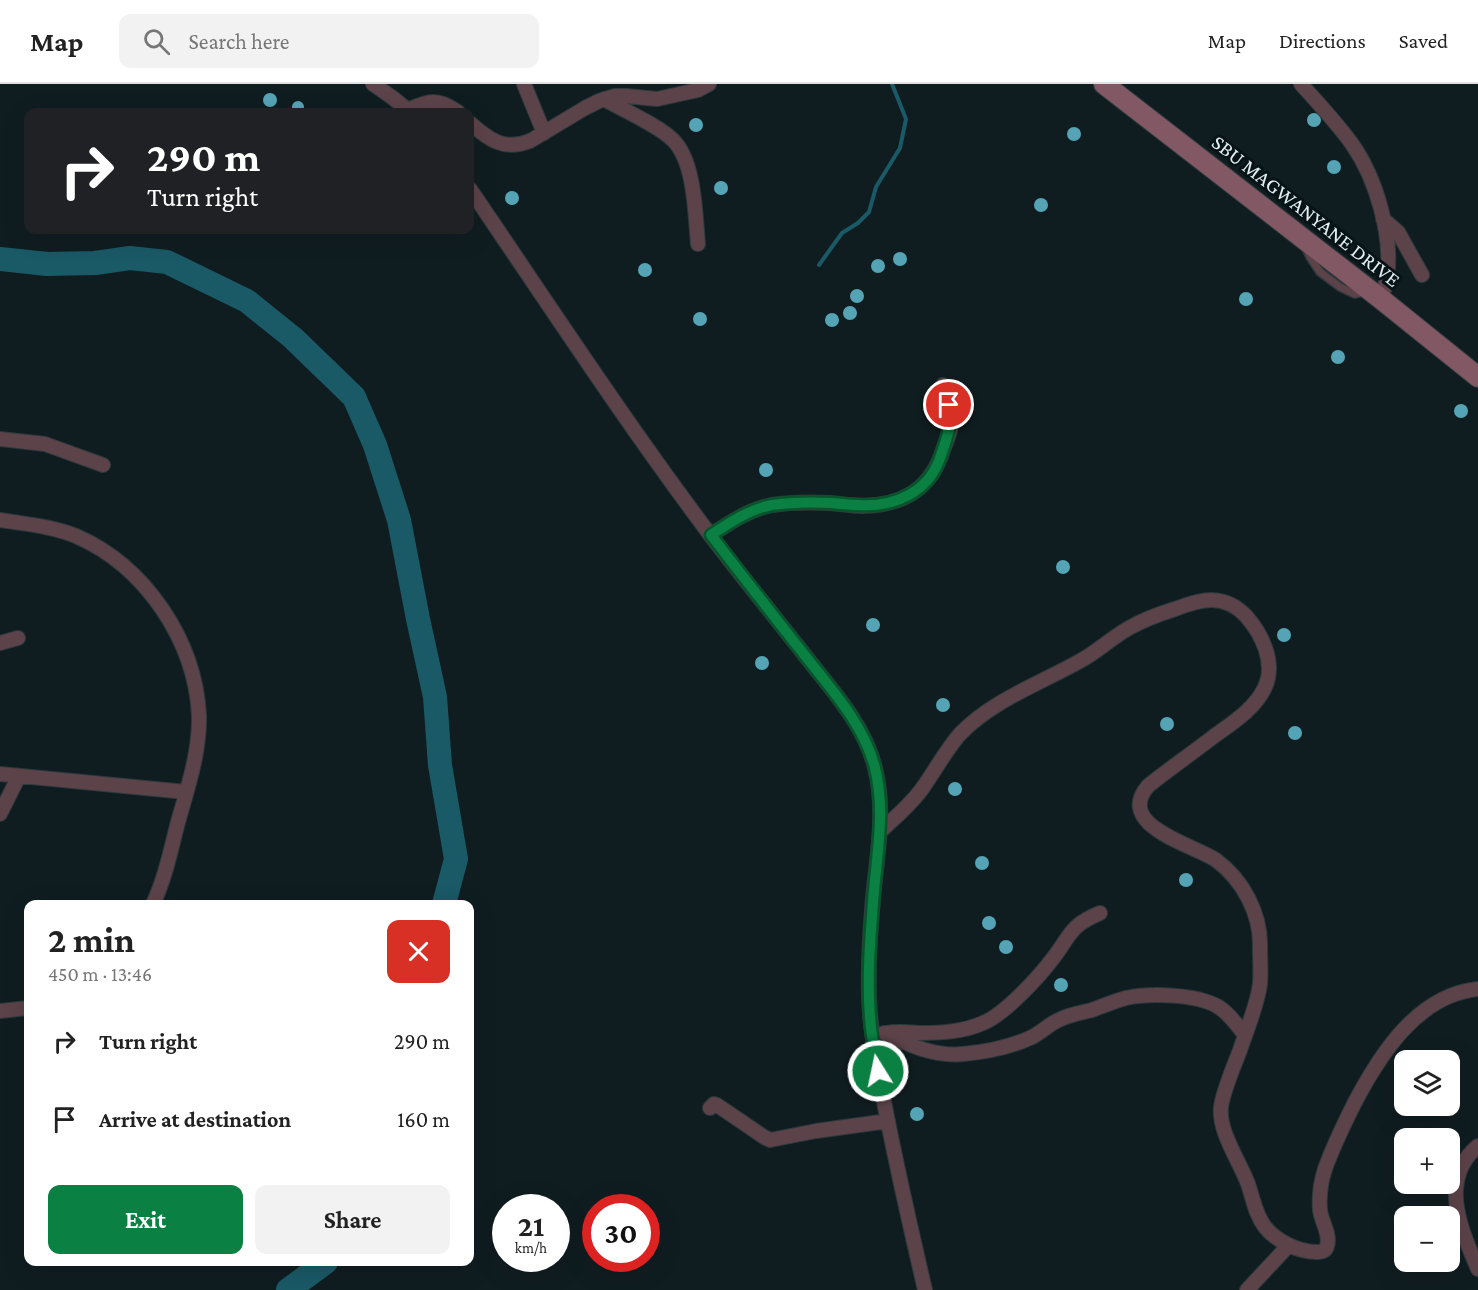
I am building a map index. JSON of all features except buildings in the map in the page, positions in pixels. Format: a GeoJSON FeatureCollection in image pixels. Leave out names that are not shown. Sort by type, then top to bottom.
{"type":"FeatureCollection","features":[{"type":"Feature","properties":{"kind":"main road","name":"SBU MAGWANYANE DRIVE"},"geometry":{"type":"LineString","coordinates":[[1104,84],[1478,377]]}},
{"type":"Feature","properties":{"kind":"street"},"geometry":{"type":"LineString","coordinates":[[373,84],[405,108]]}},
{"type":"Feature","properties":{"kind":"street"},"geometry":{"type":"LineString","coordinates":[[524,84],[544,133]]}},
{"type":"Feature","properties":{"kind":"street"},"geometry":{"type":"LineString","coordinates":[[474,126],[489,139],[500,144],[521,145],[604,99],[615,96],[657,99],[698,90],[709,84]]}},
{"type":"Feature","properties":{"kind":"street"},"geometry":{"type":"LineString","coordinates":[[1301,84],[1353,145],[1368,170],[1378,197],[1389,257],[1387,279],[1375,295]]}},
{"type":"Feature","properties":{"kind":"street"},"geometry":{"type":"LineString","coordinates":[[604,99],[660,130],[672,138],[679,147],[691,182],[698,244]]}},
{"type":"Feature","properties":{"kind":"street"},"geometry":{"type":"LineString","coordinates":[[415,108],[438,101],[452,108]]}},
{"type":"Feature","properties":{"kind":"street"},"geometry":{"type":"LineString","coordinates":[[474,195],[642,440],[711,535],[839,699],[869,750],[879,788],[880,808],[869,1000],[878,1034],[888,1122],[925,1290]]}},
{"type":"Feature","properties":{"kind":"street"},"geometry":{"type":"LineString","coordinates":[[1383,219],[1398,232],[1422,275]]}},
{"type":"Feature","properties":{"kind":"street"},"geometry":{"type":"LineString","coordinates":[[711,535],[759,508],[797,503],[861,506],[889,503],[914,492],[924,484],[937,467],[951,426],[943,385]]}},
{"type":"Feature","properties":{"kind":"street"},"geometry":{"type":"LineString","coordinates":[[0,439],[45,444],[103,465]]}},
{"type":"Feature","properties":{"kind":"street"},"geometry":{"type":"LineString","coordinates":[[0,520],[39,525],[75,536],[95,546],[118,562],[152,595],[182,645],[195,682],[199,715],[198,736],[195,759],[154,900]]}},
{"type":"Feature","properties":{"kind":"street"},"geometry":{"type":"LineString","coordinates":[[880,832],[914,800],[960,735],[975,720],[996,705],[1095,653],[1127,629],[1143,621],[1177,608],[1215,599],[1228,603],[1240,611],[1250,621],[1263,642],[1268,657],[1266,684],[1253,704],[1238,719],[1148,786],[1141,794],[1141,813],[1152,827],[1216,860],[1241,884],[1258,924],[1261,941],[1260,984],[1221,1109],[1231,1147],[1245,1176],[1258,1215],[1264,1226],[1281,1242],[1306,1251],[1317,1252],[1327,1248],[1326,1231],[1320,1211],[1325,1170],[1344,1123],[1364,1084],[1400,1033],[1419,1015],[1453,994],[1478,989]]}},
{"type":"Feature","properties":{"kind":"street"},"geometry":{"type":"LineString","coordinates":[[0,643],[18,638]]}},
{"type":"Feature","properties":{"kind":"street"},"geometry":{"type":"LineString","coordinates":[[0,774],[186,792]]}},
{"type":"Feature","properties":{"kind":"street"},"geometry":{"type":"LineString","coordinates":[[0,814],[19,776]]}},
{"type":"Feature","properties":{"kind":"street"},"geometry":{"type":"LineString","coordinates":[[878,1034],[936,1033],[969,1028],[983,1023],[1005,1009],[1053,958],[1077,925],[1100,913]]}},
{"type":"Feature","properties":{"kind":"street"},"geometry":{"type":"LineString","coordinates":[[878,1034],[925,1050],[962,1055],[1023,1041],[1059,1020],[1128,998],[1178,996],[1197,998],[1214,1004],[1222,1009],[1245,1035]]}},
{"type":"Feature","properties":{"kind":"street"},"geometry":{"type":"LineString","coordinates":[[0,1011],[24,1008]]}},
{"type":"Feature","properties":{"kind":"street"},"geometry":{"type":"LineString","coordinates":[[710,1108],[714,1104],[770,1140],[816,1131],[888,1122]]}},
{"type":"Feature","properties":{"kind":"street"},"geometry":{"type":"LineString","coordinates":[[1478,1146],[1464,1161],[1455,1187],[1460,1221],[1478,1269]]}},
{"type":"Feature","properties":{"kind":"street"},"geometry":{"type":"LineString","coordinates":[[1247,1290],[1288,1245]]}},
{"type":"Feature","properties":{"kind":"waterway"},"geometry":{"type":"LineString","coordinates":[[819,265],[842,233],[858,223],[869,212],[876,187],[900,148],[906,119],[892,84]]}},
{"type":"Feature","properties":{"kind":"waterway"},"geometry":{"type":"LineString","coordinates":[[0,259],[47,264],[95,263],[130,258],[167,262],[247,301],[293,338],[354,397],[375,445],[399,520],[435,697],[440,765],[456,859],[445,900]]}},
{"type":"Feature","properties":{"kind":"waterway"},"geometry":{"type":"LineString","coordinates":[[288,1290],[321,1266]]}},
{"type":"Feature","properties":{"kind":"route"},"geometry":{"type":"LineString","coordinates":[[878,1071],[869,1000],[872,916],[880,832],[879,788],[875,767],[859,730],[839,699],[711,535],[759,508],[774,505],[831,503],[861,506],[889,503],[904,498],[924,484],[937,467],[951,426],[949,405]]}}]}
